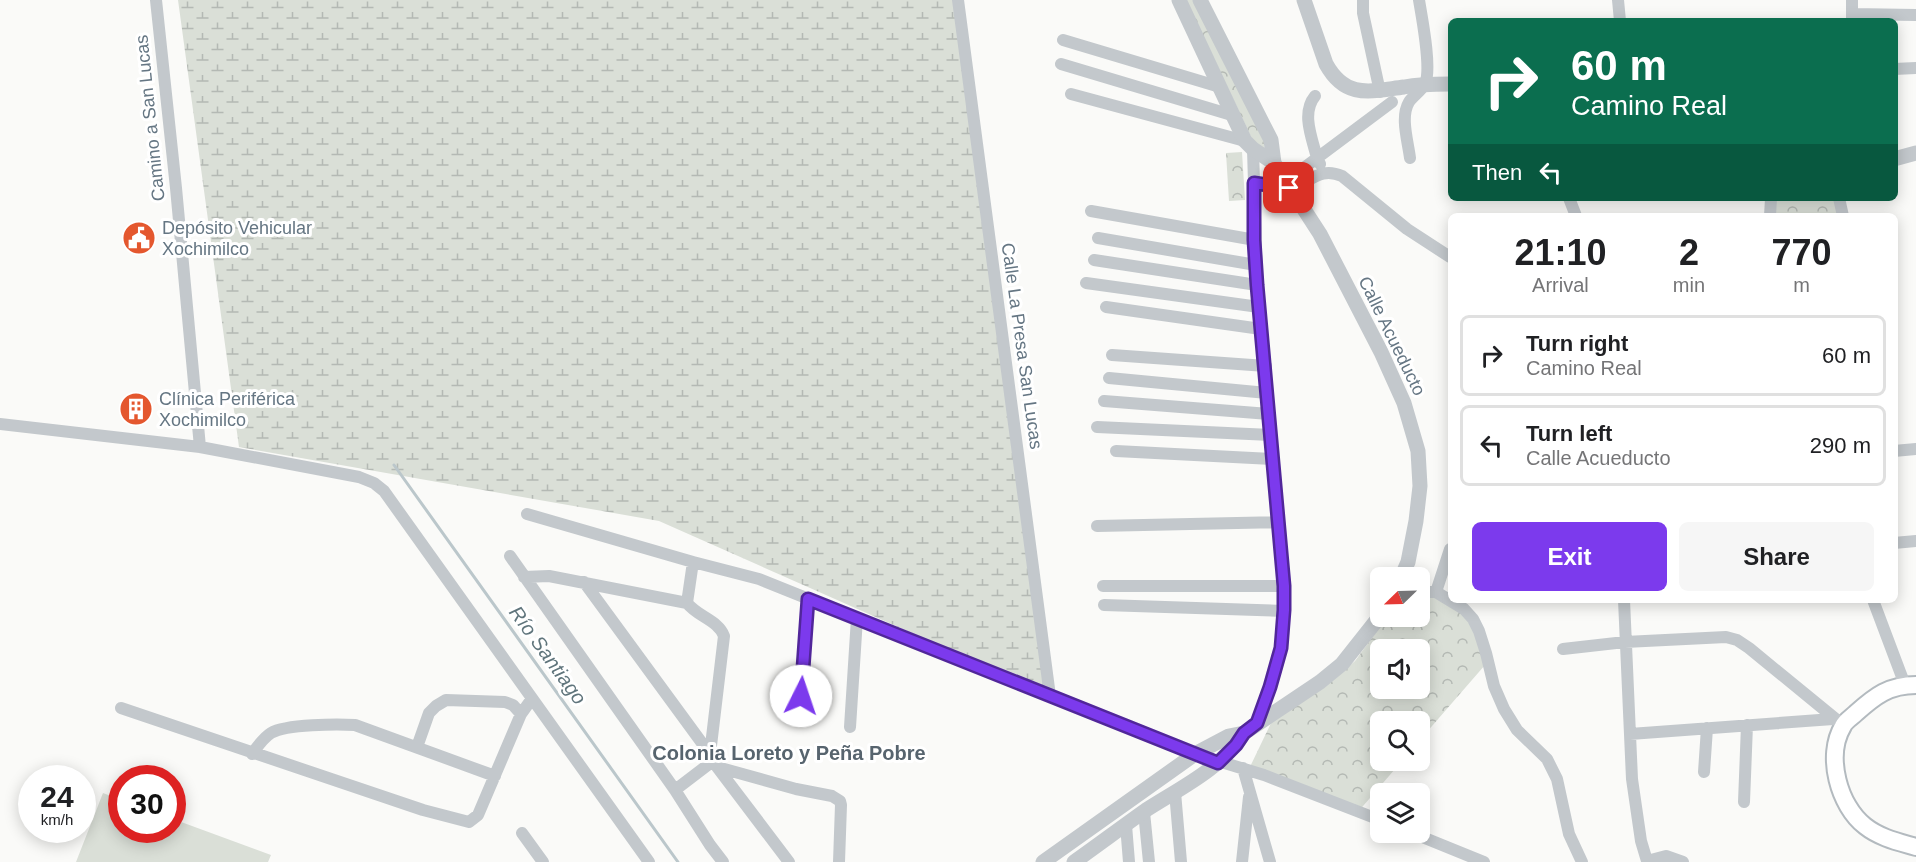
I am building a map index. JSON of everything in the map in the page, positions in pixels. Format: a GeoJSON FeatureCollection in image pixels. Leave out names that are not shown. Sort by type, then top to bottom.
{"type":"FeatureCollection","features":[{"type":"Feature","properties":{"kind":"main road"},"geometry":{"type":"LineString","coordinates":[[1911,685],[1884,691],[1838,722],[1834,765],[1840,791],[1864,825],[1879,835],[1916,848]]}},
{"type":"Feature","properties":{"kind":"street","name":"Camino a San Lucas"},"geometry":{"type":"LineString","coordinates":[[156,0],[200,447]]}},
{"type":"Feature","properties":{"kind":"street","name":"Calle La Presa San Lucas"},"geometry":{"type":"LineString","coordinates":[[958,0],[1050,696]]}},
{"type":"Feature","properties":{"kind":"street"},"geometry":{"type":"LineString","coordinates":[[1179,0],[1249,145],[1254,183],[1257,285],[1284,586],[1281,648],[1257,723]]}},
{"type":"Feature","properties":{"kind":"street","name":"Calle Acueducto"},"geometry":{"type":"LineString","coordinates":[[1200,0],[1271,140],[1274,163],[1320,234],[1381,352],[1404,403],[1418,451],[1420,486],[1416,521],[1406,567]]}},
{"type":"Feature","properties":{"kind":"street"},"geometry":{"type":"LineString","coordinates":[[1304,0],[1326,64],[1338,80],[1357,90],[1380,92],[1425,84],[1448,84]]}},
{"type":"Feature","properties":{"kind":"street"},"geometry":{"type":"LineString","coordinates":[[1363,0],[1363,13],[1380,92]]}},
{"type":"Feature","properties":{"kind":"street"},"geometry":{"type":"LineString","coordinates":[[1410,158],[1406,108],[1425,84],[1428,57],[1419,0]]}},
{"type":"Feature","properties":{"kind":"street"},"geometry":{"type":"LineString","coordinates":[[1618,0],[1620,18]]}},
{"type":"Feature","properties":{"kind":"street"},"geometry":{"type":"LineString","coordinates":[[1852,0],[1852,18],[1916,15]]}},
{"type":"Feature","properties":{"kind":"street"},"geometry":{"type":"LineString","coordinates":[[1063,40],[1221,87]]}},
{"type":"Feature","properties":{"kind":"street"},"geometry":{"type":"LineString","coordinates":[[1060,64],[1235,116]]}},
{"type":"Feature","properties":{"kind":"street"},"geometry":{"type":"LineString","coordinates":[[1898,69],[1916,68]]}},
{"type":"Feature","properties":{"kind":"street"},"geometry":{"type":"LineString","coordinates":[[1071,94],[1249,145]]}},
{"type":"Feature","properties":{"kind":"street"},"geometry":{"type":"LineString","coordinates":[[1315,96],[1309,103],[1308,114],[1317,158],[1324,173]]}},
{"type":"Feature","properties":{"kind":"street"},"geometry":{"type":"LineString","coordinates":[[1287,185],[1317,158],[1392,102]]}},
{"type":"Feature","properties":{"kind":"street","name":"Calle Acueducto"},"geometry":{"type":"LineString","coordinates":[[1249,145],[1274,163]]}},
{"type":"Feature","properties":{"kind":"street"},"geometry":{"type":"LineString","coordinates":[[1898,158],[1916,153]]}},
{"type":"Feature","properties":{"kind":"street"},"geometry":{"type":"LineString","coordinates":[[1254,183],[1287,185],[1324,173],[1335,173],[1342,176],[1407,230],[1448,256]]}},
{"type":"Feature","properties":{"kind":"street"},"geometry":{"type":"LineString","coordinates":[[1091,211],[1254,240]]}},
{"type":"Feature","properties":{"kind":"street"},"geometry":{"type":"LineString","coordinates":[[1098,238],[1256,265]]}},
{"type":"Feature","properties":{"kind":"street"},"geometry":{"type":"LineString","coordinates":[[1094,260],[1257,285]]}},
{"type":"Feature","properties":{"kind":"street"},"geometry":{"type":"LineString","coordinates":[[1086,283],[1259,307]]}},
{"type":"Feature","properties":{"kind":"street"},"geometry":{"type":"LineString","coordinates":[[1106,308],[1261,329]]}},
{"type":"Feature","properties":{"kind":"street"},"geometry":{"type":"LineString","coordinates":[[1112,355],[1266,366]]}},
{"type":"Feature","properties":{"kind":"street"},"geometry":{"type":"LineString","coordinates":[[1109,378],[1267,393]]}},
{"type":"Feature","properties":{"kind":"street"},"geometry":{"type":"LineString","coordinates":[[1104,400],[1269,414]]}},
{"type":"Feature","properties":{"kind":"street"},"geometry":{"type":"LineString","coordinates":[[0,424],[200,447],[359,477],[374,483],[384,491],[531,700],[649,862]]}},
{"type":"Feature","properties":{"kind":"street"},"geometry":{"type":"LineString","coordinates":[[1097,427],[1271,435]]}},
{"type":"Feature","properties":{"kind":"street"},"geometry":{"type":"LineString","coordinates":[[1898,451],[1916,449]]}},
{"type":"Feature","properties":{"kind":"street"},"geometry":{"type":"LineString","coordinates":[[1116,451],[1273,459]]}},
{"type":"Feature","properties":{"kind":"street"},"geometry":{"type":"LineString","coordinates":[[527,514],[759,579],[1194,754],[1218,763],[1243,768],[1370,816]]}},
{"type":"Feature","properties":{"kind":"street"},"geometry":{"type":"LineString","coordinates":[[1097,526],[1279,522]]}},
{"type":"Feature","properties":{"kind":"street"},"geometry":{"type":"LineString","coordinates":[[1898,543],[1916,541]]}},
{"type":"Feature","properties":{"kind":"street"},"geometry":{"type":"LineString","coordinates":[[1436,592],[1448,555]]}},
{"type":"Feature","properties":{"kind":"street"},"geometry":{"type":"LineString","coordinates":[[510,556],[723,862]]}},
{"type":"Feature","properties":{"kind":"street"},"geometry":{"type":"LineString","coordinates":[[687,603],[693,562]]}},
{"type":"Feature","properties":{"kind":"street"},"geometry":{"type":"LineString","coordinates":[[524,577],[549,576],[687,603],[700,616],[718,626],[723,636],[713,760],[675,790]]}},
{"type":"Feature","properties":{"kind":"street"},"geometry":{"type":"LineString","coordinates":[[584,582],[789,862]]}},
{"type":"Feature","properties":{"kind":"street"},"geometry":{"type":"LineString","coordinates":[[1103,586],[1284,586]]}},
{"type":"Feature","properties":{"kind":"street"},"geometry":{"type":"LineString","coordinates":[[1430,592],[1436,592],[1448,599]]}},
{"type":"Feature","properties":{"kind":"street"},"geometry":{"type":"LineString","coordinates":[[801,696],[808,599]]}},
{"type":"Feature","properties":{"kind":"street"},"geometry":{"type":"LineString","coordinates":[[1454,603],[1464,609],[1473,619],[1479,631],[1494,686],[1504,709],[1517,730],[1547,759],[1557,779],[1569,834],[1582,862]]}},
{"type":"Feature","properties":{"kind":"street"},"geometry":{"type":"LineString","coordinates":[[1624,603],[1633,790],[1641,841],[1647,861],[1666,856],[1683,862]]}},
{"type":"Feature","properties":{"kind":"street"},"geometry":{"type":"LineString","coordinates":[[1874,603],[1911,685]]}},
{"type":"Feature","properties":{"kind":"street"},"geometry":{"type":"LineString","coordinates":[[1104,605],[1284,610]]}},
{"type":"Feature","properties":{"kind":"street"},"geometry":{"type":"LineString","coordinates":[[850,727],[856,618]]}},
{"type":"Feature","properties":{"kind":"street"},"geometry":{"type":"LineString","coordinates":[[1074,862],[1218,763],[1236,745],[1244,733],[1320,682],[1342,664],[1371,627]]}},
{"type":"Feature","properties":{"kind":"street"},"geometry":{"type":"LineString","coordinates":[[1563,649],[1625,642],[1726,637],[1737,640],[1798,687],[1838,722]]}},
{"type":"Feature","properties":{"kind":"street"},"geometry":{"type":"LineString","coordinates":[[417,747],[429,713],[446,700],[505,702],[513,705],[521,714]]}},
{"type":"Feature","properties":{"kind":"street"},"geometry":{"type":"LineString","coordinates":[[121,708],[423,810],[469,822],[478,815],[521,714],[531,700]]}},
{"type":"Feature","properties":{"kind":"street"},"geometry":{"type":"LineString","coordinates":[[1630,734],[1747,725],[1838,722]]}},
{"type":"Feature","properties":{"kind":"street"},"geometry":{"type":"LineString","coordinates":[[252,753],[273,731],[298,727],[355,725],[495,776]]}},
{"type":"Feature","properties":{"kind":"street"},"geometry":{"type":"LineString","coordinates":[[1744,802],[1747,725]]}},
{"type":"Feature","properties":{"kind":"street"},"geometry":{"type":"LineString","coordinates":[[1704,772],[1707,728]]}},
{"type":"Feature","properties":{"kind":"street"},"geometry":{"type":"LineString","coordinates":[[1044,862],[1194,754],[1229,736],[1244,733]]}},
{"type":"Feature","properties":{"kind":"street"},"geometry":{"type":"LineString","coordinates":[[713,760],[796,789],[832,796],[840,801],[839,862]]}},
{"type":"Feature","properties":{"kind":"street"},"geometry":{"type":"LineString","coordinates":[[1243,768],[1270,862]]}},
{"type":"Feature","properties":{"kind":"street"},"geometry":{"type":"LineString","coordinates":[[1242,862],[1250,790]]}},
{"type":"Feature","properties":{"kind":"street"},"geometry":{"type":"LineString","coordinates":[[1175,792],[1180,862]]}},
{"type":"Feature","properties":{"kind":"street"},"geometry":{"type":"LineString","coordinates":[[1144,812],[1149,862]]}},
{"type":"Feature","properties":{"kind":"street"},"geometry":{"type":"LineString","coordinates":[[1126,825],[1129,862]]}},
{"type":"Feature","properties":{"kind":"street"},"geometry":{"type":"LineString","coordinates":[[522,833],[543,862]]}},
{"type":"Feature","properties":{"kind":"street"},"geometry":{"type":"LineString","coordinates":[[1430,840],[1484,862]]}},
{"type":"Feature","properties":{"kind":"green space"},"geometry":{"type":"Polygon","coordinates":[[[178,0],[954,0],[1045,692],[659,521],[239,447],[178,0]]]}},
{"type":"Feature","properties":{"kind":"green space"},"geometry":{"type":"Polygon","coordinates":[[[1186,0],[1197,0],[1262,129],[1265,151],[1254,143],[1186,0]]]}},
{"type":"Feature","properties":{"kind":"green space"},"geometry":{"type":"Polygon","coordinates":[[[1242,152],[1245,200],[1229,201],[1226,153],[1242,152]]]}},
{"type":"Feature","properties":{"kind":"green space"},"geometry":{"type":"Polygon","coordinates":[[[1772,201],[1840,201],[1842,213],[1770,213],[1772,201]]]}},
{"type":"Feature","properties":{"kind":"green space"},"geometry":{"type":"Polygon","coordinates":[[[1430,597],[1434,597],[1465,613],[1477,634],[1485,665],[1430,728],[1430,711],[1370,711],[1370,771],[1393,771],[1383,783],[1370,783],[1370,798],[1357,813],[1248,771],[1272,721],[1323,688],[1355,661],[1370,640],[1370,699],[1430,699],[1430,639],[1371,639],[1380,627],[1430,627],[1430,597]]]}},
{"type":"Feature","properties":{"kind":"green space"},"geometry":{"type":"Polygon","coordinates":[[[103,793],[108,795],[108,843],[186,843],[186,824],[271,855],[268,862],[76,862],[83,843],[96,843],[96,811],[103,793]]]}},
{"type":"Feature","properties":{"kind":"waterway","name":"Río Santiago"},"geometry":{"type":"LineString","coordinates":[[394,465],[678,862]]}},
{"type":"Feature","properties":{"kind":"place","name":"Depósito Vehicular Xochimilco"},"geometry":{"type":"Point","coordinates":[139,238]}},
{"type":"Feature","properties":{"kind":"place","name":"Clínica Periférica Xochimilco"},"geometry":{"type":"Point","coordinates":[136,409]}},
{"type":"Feature","properties":{"kind":"district","name":"Colonia Loreto y Peña Pobre"},"geometry":{"type":"Point","coordinates":[789,753]}},
{"type":"Feature","properties":{"kind":"route"},"geometry":{"type":"LineString","coordinates":[[801,696],[808,599],[1218,763],[1236,745],[1244,733],[1257,723],[1281,648],[1283,629],[1284,586],[1257,285],[1254,183],[1289,188]]}}]}
